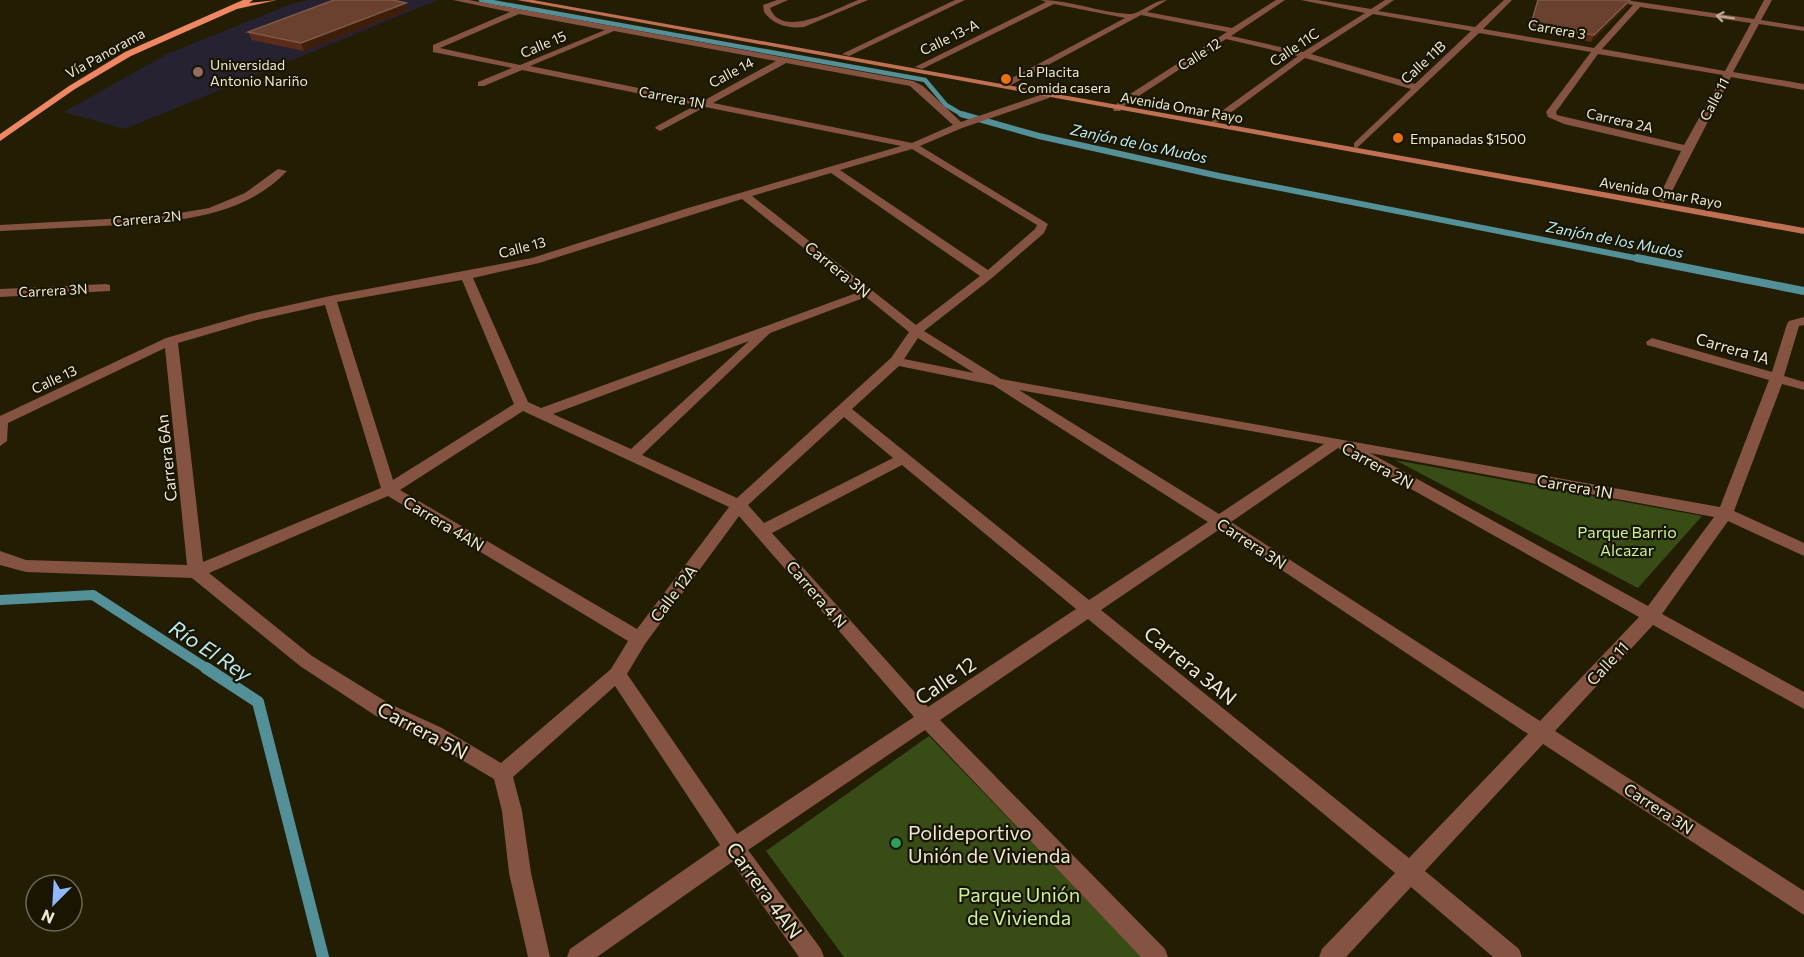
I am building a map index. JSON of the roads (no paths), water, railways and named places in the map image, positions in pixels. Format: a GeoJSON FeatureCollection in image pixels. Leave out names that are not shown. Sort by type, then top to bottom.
{"type":"FeatureCollection","features":[{"type":"Feature","properties":{"kind":"main road","name":"Vía Panorama"},"geometry":{"type":"LineString","coordinates":[[0,138],[63,92],[115,62],[146,45],[233,9],[249,0]]}},
{"type":"Feature","properties":{"kind":"main road","name":"Vía Panorama"},"geometry":{"type":"LineString","coordinates":[[233,9],[273,0]]}},
{"type":"Feature","properties":{"kind":"street"},"geometry":{"type":"LineString","coordinates":[[457,0],[913,84],[959,126]]}},
{"type":"Feature","properties":{"kind":"street","name":"Avenida Omar Rayo"},"geometry":{"type":"LineString","coordinates":[[521,0],[1048,93],[1804,231]]}},
{"type":"Feature","properties":{"kind":"street","name":"Avenida Omar Rayo"},"geometry":{"type":"LineString","coordinates":[[546,0],[1009,83],[1048,93]]}},
{"type":"Feature","properties":{"kind":"street"},"geometry":{"type":"LineString","coordinates":[[784,0],[766,7],[766,11],[768,15],[791,26],[801,25],[864,0]]}},
{"type":"Feature","properties":{"kind":"street"},"geometry":{"type":"LineString","coordinates":[[846,54],[961,0]]}},
{"type":"Feature","properties":{"kind":"street"},"geometry":{"type":"LineString","coordinates":[[1051,0],[1236,31]]}},
{"type":"Feature","properties":{"kind":"street","name":"Calle 13-A"},"geometry":{"type":"LineString","coordinates":[[919,67],[1051,0]]}},
{"type":"Feature","properties":{"kind":"street"},"geometry":{"type":"LineString","coordinates":[[1009,83],[1163,0]]}},
{"type":"Feature","properties":{"kind":"street","name":"Calle 12"},"geometry":{"type":"LineString","coordinates":[[1120,106],[1281,0]]}},
{"type":"Feature","properties":{"kind":"street","name":"Carrera 3"},"geometry":{"type":"LineString","coordinates":[[1305,0],[1804,87]]}},
{"type":"Feature","properties":{"kind":"street","name":"Calle 11C"},"geometry":{"type":"LineString","coordinates":[[1215,120],[1304,55],[1390,0]]}},
{"type":"Feature","properties":{"kind":"street","name":"Calle 11B"},"geometry":{"type":"LineString","coordinates":[[1357,145],[1508,0]]}},
{"type":"Feature","properties":{"kind":"street"},"geometry":{"type":"LineString","coordinates":[[1611,0],[1804,29]]}},
{"type":"Feature","properties":{"kind":"street","name":"Calle 11"},"geometry":{"type":"LineString","coordinates":[[1664,199],[1687,149],[1768,0]]}},
{"type":"Feature","properties":{"kind":"street"},"geometry":{"type":"LineString","coordinates":[[1597,50],[1638,4]]}},
{"type":"Feature","properties":{"kind":"street","name":"Carrera 1N"},"geometry":{"type":"LineString","coordinates":[[516,12],[438,45],[436,50],[913,146],[1043,224],[1040,231],[988,276]]}},
{"type":"Feature","properties":{"kind":"street","name":"Calle 15"},"geometry":{"type":"LineString","coordinates":[[481,84],[615,28]]}},
{"type":"Feature","properties":{"kind":"street"},"geometry":{"type":"LineString","coordinates":[[1227,36],[1304,55],[1415,87]]}},
{"type":"Feature","properties":{"kind":"street","name":"Carrera 2A"},"geometry":{"type":"LineString","coordinates":[[1597,50],[1551,112],[1553,117],[1687,149]]}},
{"type":"Feature","properties":{"kind":"street","name":"Calle 14"},"geometry":{"type":"LineString","coordinates":[[660,128],[702,103],[785,60]]}},
{"type":"Feature","properties":{"kind":"street","name":"Calle 13"},"geometry":{"type":"LineString","coordinates":[[1,421],[171,341],[254,317],[330,300],[466,276],[535,261],[744,195],[913,146],[959,126],[991,117],[1048,93]]}},
{"type":"Feature","properties":{"kind":"street","name":"Avenida Omar Rayo"},"geometry":{"type":"LineString","coordinates":[[1120,106],[1215,120],[1804,224]]}},
{"type":"Feature","properties":{"kind":"street"},"geometry":{"type":"LineString","coordinates":[[832,170],[988,276],[916,331],[896,361]]}},
{"type":"Feature","properties":{"kind":"street","name":"Carrera 2N"},"geometry":{"type":"LineString","coordinates":[[0,228],[162,219],[212,211],[249,195],[282,171]]}},
{"type":"Feature","properties":{"kind":"street","name":"Carrera 3N"},"geometry":{"type":"LineString","coordinates":[[744,195],[916,331]]}},
{"type":"Feature","properties":{"kind":"street"},"geometry":{"type":"LineString","coordinates":[[0,556],[4,560],[27,566],[196,572],[389,490],[522,405],[466,276]]}},
{"type":"Feature","properties":{"kind":"street","name":"Carrera 3N"},"geometry":{"type":"LineString","coordinates":[[0,293],[106,288]]}},
{"type":"Feature","properties":{"kind":"street"},"geometry":{"type":"LineString","coordinates":[[542,413],[867,293]]}},
{"type":"Feature","properties":{"kind":"street","name":"Carrera 4AN"},"geometry":{"type":"LineString","coordinates":[[330,300],[389,490],[639,639]]}},
{"type":"Feature","properties":{"kind":"street","name":"Calle 11"},"geometry":{"type":"LineString","coordinates":[[1330,957],[1651,616],[1725,513],[1777,378],[1793,324],[1804,321]]}},
{"type":"Feature","properties":{"kind":"street"},"geometry":{"type":"LineString","coordinates":[[632,456],[770,329]]}},
{"type":"Feature","properties":{"kind":"street","name":"Carrera 2N"},"geometry":{"type":"LineString","coordinates":[[916,331],[997,382],[1338,442],[1804,701]]}},
{"type":"Feature","properties":{"kind":"street","name":"Carrera 6An"},"geometry":{"type":"LineString","coordinates":[[171,341],[196,572]]}},
{"type":"Feature","properties":{"kind":"street","name":"Carrera 1A"},"geometry":{"type":"LineString","coordinates":[[1652,342],[1804,386]]}},
{"type":"Feature","properties":{"kind":"street","name":"Carrera 3N"},"geometry":{"type":"LineString","coordinates":[[896,361],[997,382],[1220,522],[1804,904]]}},
{"type":"Feature","properties":{"kind":"street","name":"Calle 12A"},"geometry":{"type":"LineString","coordinates":[[502,774],[617,674],[639,639],[739,505],[896,361]]}},
{"type":"Feature","properties":{"kind":"street","name":"Carrera 4 N"},"geometry":{"type":"LineString","coordinates":[[522,405],[739,505],[927,718],[1157,957]]}},
{"type":"Feature","properties":{"kind":"street","name":"Carrera 3AN"},"geometry":{"type":"LineString","coordinates":[[843,409],[1511,957]]}},
{"type":"Feature","properties":{"kind":"street"},"geometry":{"type":"LineString","coordinates":[[0,441],[1,421]]}},
{"type":"Feature","properties":{"kind":"street","name":"Carrera 1N"},"geometry":{"type":"LineString","coordinates":[[1338,442],[1725,513],[1804,550]]}},
{"type":"Feature","properties":{"kind":"street","name":"Calle 12"},"geometry":{"type":"LineString","coordinates":[[578,957],[735,848],[1338,442]]}},
{"type":"Feature","properties":{"kind":"street"},"geometry":{"type":"LineString","coordinates":[[762,531],[903,459]]}},
{"type":"Feature","properties":{"kind":"street","name":"Carrera 5N"},"geometry":{"type":"LineString","coordinates":[[196,572],[306,661],[383,710],[435,734],[502,774]]}},
{"type":"Feature","properties":{"kind":"street","name":"Carrera 4AN"},"geometry":{"type":"LineString","coordinates":[[617,674],[735,848],[813,957]]}},
{"type":"Feature","properties":{"kind":"street"},"geometry":{"type":"LineString","coordinates":[[502,774],[512,811],[520,873],[539,957]]}},
{"type":"Feature","properties":{"kind":"waterway","name":"Zanjón de los Mudos"},"geometry":{"type":"LineString","coordinates":[[481,0],[925,80],[946,105],[962,114]]}},
{"type":"Feature","properties":{"kind":"waterway","name":"Zanjón de los Mudos"},"geometry":{"type":"LineString","coordinates":[[962,114],[1039,136],[1219,176],[1645,260]]}},
{"type":"Feature","properties":{"kind":"waterway","name":"Zanjón de los Mudos"},"geometry":{"type":"LineString","coordinates":[[1637,258],[1804,291]]}},
{"type":"Feature","properties":{"kind":"waterway","name":"Río El Rey"},"geometry":{"type":"LineString","coordinates":[[0,600],[93,595],[209,670]]}},
{"type":"Feature","properties":{"kind":"waterway","name":"Río El Rey"},"geometry":{"type":"LineString","coordinates":[[206,668],[258,702],[323,957]]}},
{"type":"Feature","properties":{"kind":"place","name":"Universidad Antonio Nariño"},"geometry":{"type":"Point","coordinates":[198,72]}},
{"type":"Feature","properties":{"kind":"place","name":"La Placita Comida casera"},"geometry":{"type":"Point","coordinates":[1006,79]}},
{"type":"Feature","properties":{"kind":"place","name":"Empanadas $1500"},"geometry":{"type":"Point","coordinates":[1398,138]}},
{"type":"Feature","properties":{"kind":"place","name":"Polideportivo Unión de Vivienda"},"geometry":{"type":"Point","coordinates":[896,843]}},
{"type":"Feature","properties":{"kind":"park label","name":"Parque Barrio Alcazar"},"geometry":{"type":"Point","coordinates":[1627,540]}},
{"type":"Feature","properties":{"kind":"park label","name":"Parque Unión de Vivienda"},"geometry":{"type":"Point","coordinates":[1019,906]}}]}
